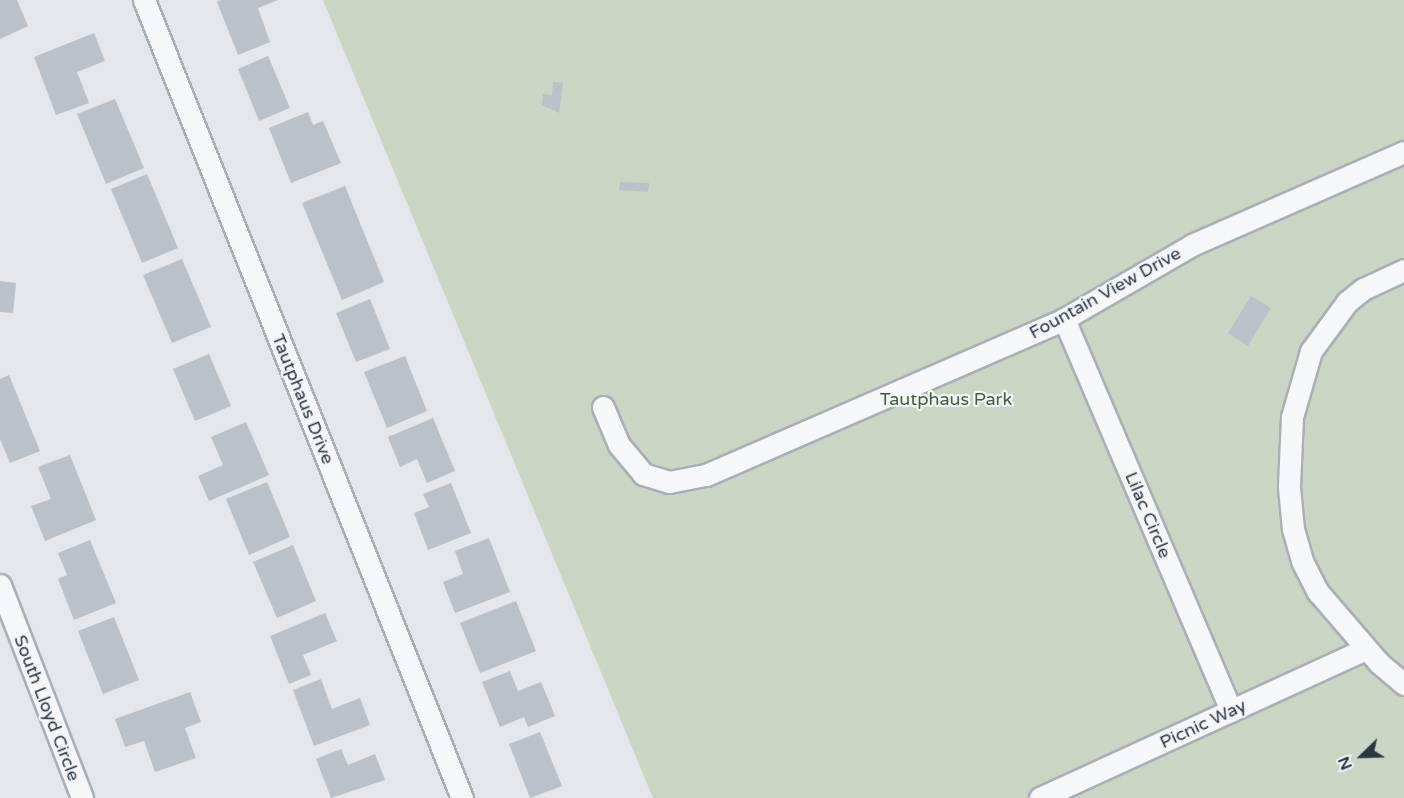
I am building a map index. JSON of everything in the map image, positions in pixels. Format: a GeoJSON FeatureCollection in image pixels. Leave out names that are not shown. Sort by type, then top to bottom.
{"type":"FeatureCollection","features":[{"type":"Feature","properties":{"kind":"street","name":"Tautphaus Drive"},"geometry":{"type":"LineString","coordinates":[[144,0],[462,798]]}},
{"type":"Feature","properties":{"kind":"street","name":"Fountain View Drive"},"geometry":{"type":"LineString","coordinates":[[603,407],[619,444],[643,474],[669,482],[706,475],[1065,319],[1192,245],[1404,152]]}},
{"type":"Feature","properties":{"kind":"street"},"geometry":{"type":"LineString","coordinates":[[1404,270],[1364,289],[1333,319],[1311,351],[1292,417],[1288,487],[1293,529],[1302,561],[1318,592],[1366,649],[1404,684]]}},
{"type":"Feature","properties":{"kind":"street","name":"Lilac Circle"},"geometry":{"type":"LineString","coordinates":[[1065,319],[1231,711]]}},
{"type":"Feature","properties":{"kind":"street","name":"South Lloyd Circle"},"geometry":{"type":"LineString","coordinates":[[0,585],[82,798]]}},
{"type":"Feature","properties":{"kind":"street","name":"Picnic Way"},"geometry":{"type":"LineString","coordinates":[[1040,798],[1366,649]]}},
{"type":"Feature","properties":{"kind":"green space","name":"Tautphaus Park"},"geometry":{"type":"Polygon","coordinates":[[[323,0],[1404,0],[1404,798],[653,798],[323,0]]]}},
{"type":"Feature","properties":{"kind":"building"},"geometry":{"type":"Polygon","coordinates":[[[0,0],[17,0],[28,26],[0,39],[0,0]]]}},
{"type":"Feature","properties":{"kind":"building"},"geometry":{"type":"Polygon","coordinates":[[[221,0],[278,0],[258,8],[270,42],[238,55],[217,2],[221,0]]]}},
{"type":"Feature","properties":{"kind":"building"},"geometry":{"type":"Polygon","coordinates":[[[94,33],[105,61],[77,72],[89,103],[56,115],[34,57],[94,33]]]}},
{"type":"Feature","properties":{"kind":"building"},"geometry":{"type":"Polygon","coordinates":[[[268,56],[290,108],[259,121],[238,69],[268,56]]]}},
{"type":"Feature","properties":{"kind":"building"},"geometry":{"type":"Polygon","coordinates":[[[553,82],[563,83],[559,113],[542,105],[543,94],[552,95],[553,82]]]}},
{"type":"Feature","properties":{"kind":"building"},"geometry":{"type":"Polygon","coordinates":[[[115,99],[144,168],[106,184],[77,114],[115,99]]]}},
{"type":"Feature","properties":{"kind":"building"},"geometry":{"type":"Polygon","coordinates":[[[308,112],[313,125],[323,121],[341,163],[291,183],[269,128],[308,112]]]}},
{"type":"Feature","properties":{"kind":"building"},"geometry":{"type":"Polygon","coordinates":[[[147,174],[178,248],[142,263],[111,189],[147,174]]]}},
{"type":"Feature","properties":{"kind":"building"},"geometry":{"type":"Polygon","coordinates":[[[620,182],[649,183],[648,192],[619,190],[620,182]]]}},
{"type":"Feature","properties":{"kind":"building"},"geometry":{"type":"Polygon","coordinates":[[[345,186],[384,282],[342,300],[302,203],[345,186]]]}},
{"type":"Feature","properties":{"kind":"building"},"geometry":{"type":"Polygon","coordinates":[[[182,259],[211,327],[172,343],[143,275],[182,259]]]}},
{"type":"Feature","properties":{"kind":"building"},"geometry":{"type":"Polygon","coordinates":[[[0,281],[16,283],[13,313],[0,312],[0,281]]]}},
{"type":"Feature","properties":{"kind":"building"},"geometry":{"type":"Polygon","coordinates":[[[1251,296],[1271,308],[1248,346],[1228,333],[1251,296]]]}},
{"type":"Feature","properties":{"kind":"building"},"geometry":{"type":"Polygon","coordinates":[[[370,299],[390,349],[356,362],[336,313],[370,299]]]}},
{"type":"Feature","properties":{"kind":"building"},"geometry":{"type":"Polygon","coordinates":[[[209,354],[231,406],[195,421],[173,369],[209,354]]]}},
{"type":"Feature","properties":{"kind":"building"},"geometry":{"type":"Polygon","coordinates":[[[405,356],[427,411],[387,428],[364,372],[405,356]]]}},
{"type":"Feature","properties":{"kind":"building"},"geometry":{"type":"Polygon","coordinates":[[[9,375],[40,451],[10,463],[0,439],[0,379],[9,375]]]}},
{"type":"Feature","properties":{"kind":"building"},"geometry":{"type":"Polygon","coordinates":[[[433,418],[455,471],[427,483],[417,459],[400,467],[388,437],[433,418]]]}},
{"type":"Feature","properties":{"kind":"building"},"geometry":{"type":"Polygon","coordinates":[[[246,422],[269,475],[209,501],[198,476],[223,465],[211,437],[246,422]]]}},
{"type":"Feature","properties":{"kind":"building"},"geometry":{"type":"Polygon","coordinates":[[[70,455],[96,520],[45,541],[31,506],[51,499],[38,467],[70,455]]]}},
{"type":"Feature","properties":{"kind":"building"},"geometry":{"type":"Polygon","coordinates":[[[267,482],[290,537],[249,555],[226,499],[267,482]]]}},
{"type":"Feature","properties":{"kind":"building"},"geometry":{"type":"Polygon","coordinates":[[[451,483],[471,533],[428,550],[414,513],[429,507],[423,494],[451,483]]]}},
{"type":"Feature","properties":{"kind":"building"},"geometry":{"type":"Polygon","coordinates":[[[489,538],[510,592],[455,613],[443,582],[463,574],[455,551],[489,538]]]}},
{"type":"Feature","properties":{"kind":"building"},"geometry":{"type":"Polygon","coordinates":[[[90,540],[116,603],[74,620],[58,579],[67,575],[58,553],[90,540]]]}},
{"type":"Feature","properties":{"kind":"building"},"geometry":{"type":"Polygon","coordinates":[[[293,545],[316,601],[277,618],[253,562],[293,545]]]}},
{"type":"Feature","properties":{"kind":"building"},"geometry":{"type":"Polygon","coordinates":[[[516,601],[536,651],[480,673],[460,623],[516,601]]]}},
{"type":"Feature","properties":{"kind":"building"},"geometry":{"type":"Polygon","coordinates":[[[325,613],[337,641],[303,655],[311,675],[289,684],[270,636],[325,613]]]}},
{"type":"Feature","properties":{"kind":"building"},"geometry":{"type":"Polygon","coordinates":[[[114,617],[139,680],[103,694],[78,631],[114,617]]]}},
{"type":"Feature","properties":{"kind":"building"},"geometry":{"type":"Polygon","coordinates":[[[510,671],[518,691],[541,682],[555,716],[528,727],[524,717],[500,727],[482,682],[510,671]]]}},
{"type":"Feature","properties":{"kind":"building"},"geometry":{"type":"Polygon","coordinates":[[[321,679],[332,709],[360,698],[370,725],[314,746],[293,690],[321,679]]]}},
{"type":"Feature","properties":{"kind":"building"},"geometry":{"type":"Polygon","coordinates":[[[190,692],[201,722],[185,728],[196,758],[155,772],[144,741],[125,747],[115,719],[190,692]]]}},
{"type":"Feature","properties":{"kind":"building"},"geometry":{"type":"Polygon","coordinates":[[[540,732],[562,786],[530,798],[509,744],[540,732]]]}},
{"type":"Feature","properties":{"kind":"building"},"geometry":{"type":"Polygon","coordinates":[[[341,749],[348,765],[375,754],[385,780],[331,798],[316,759],[341,749]]]}}]}
